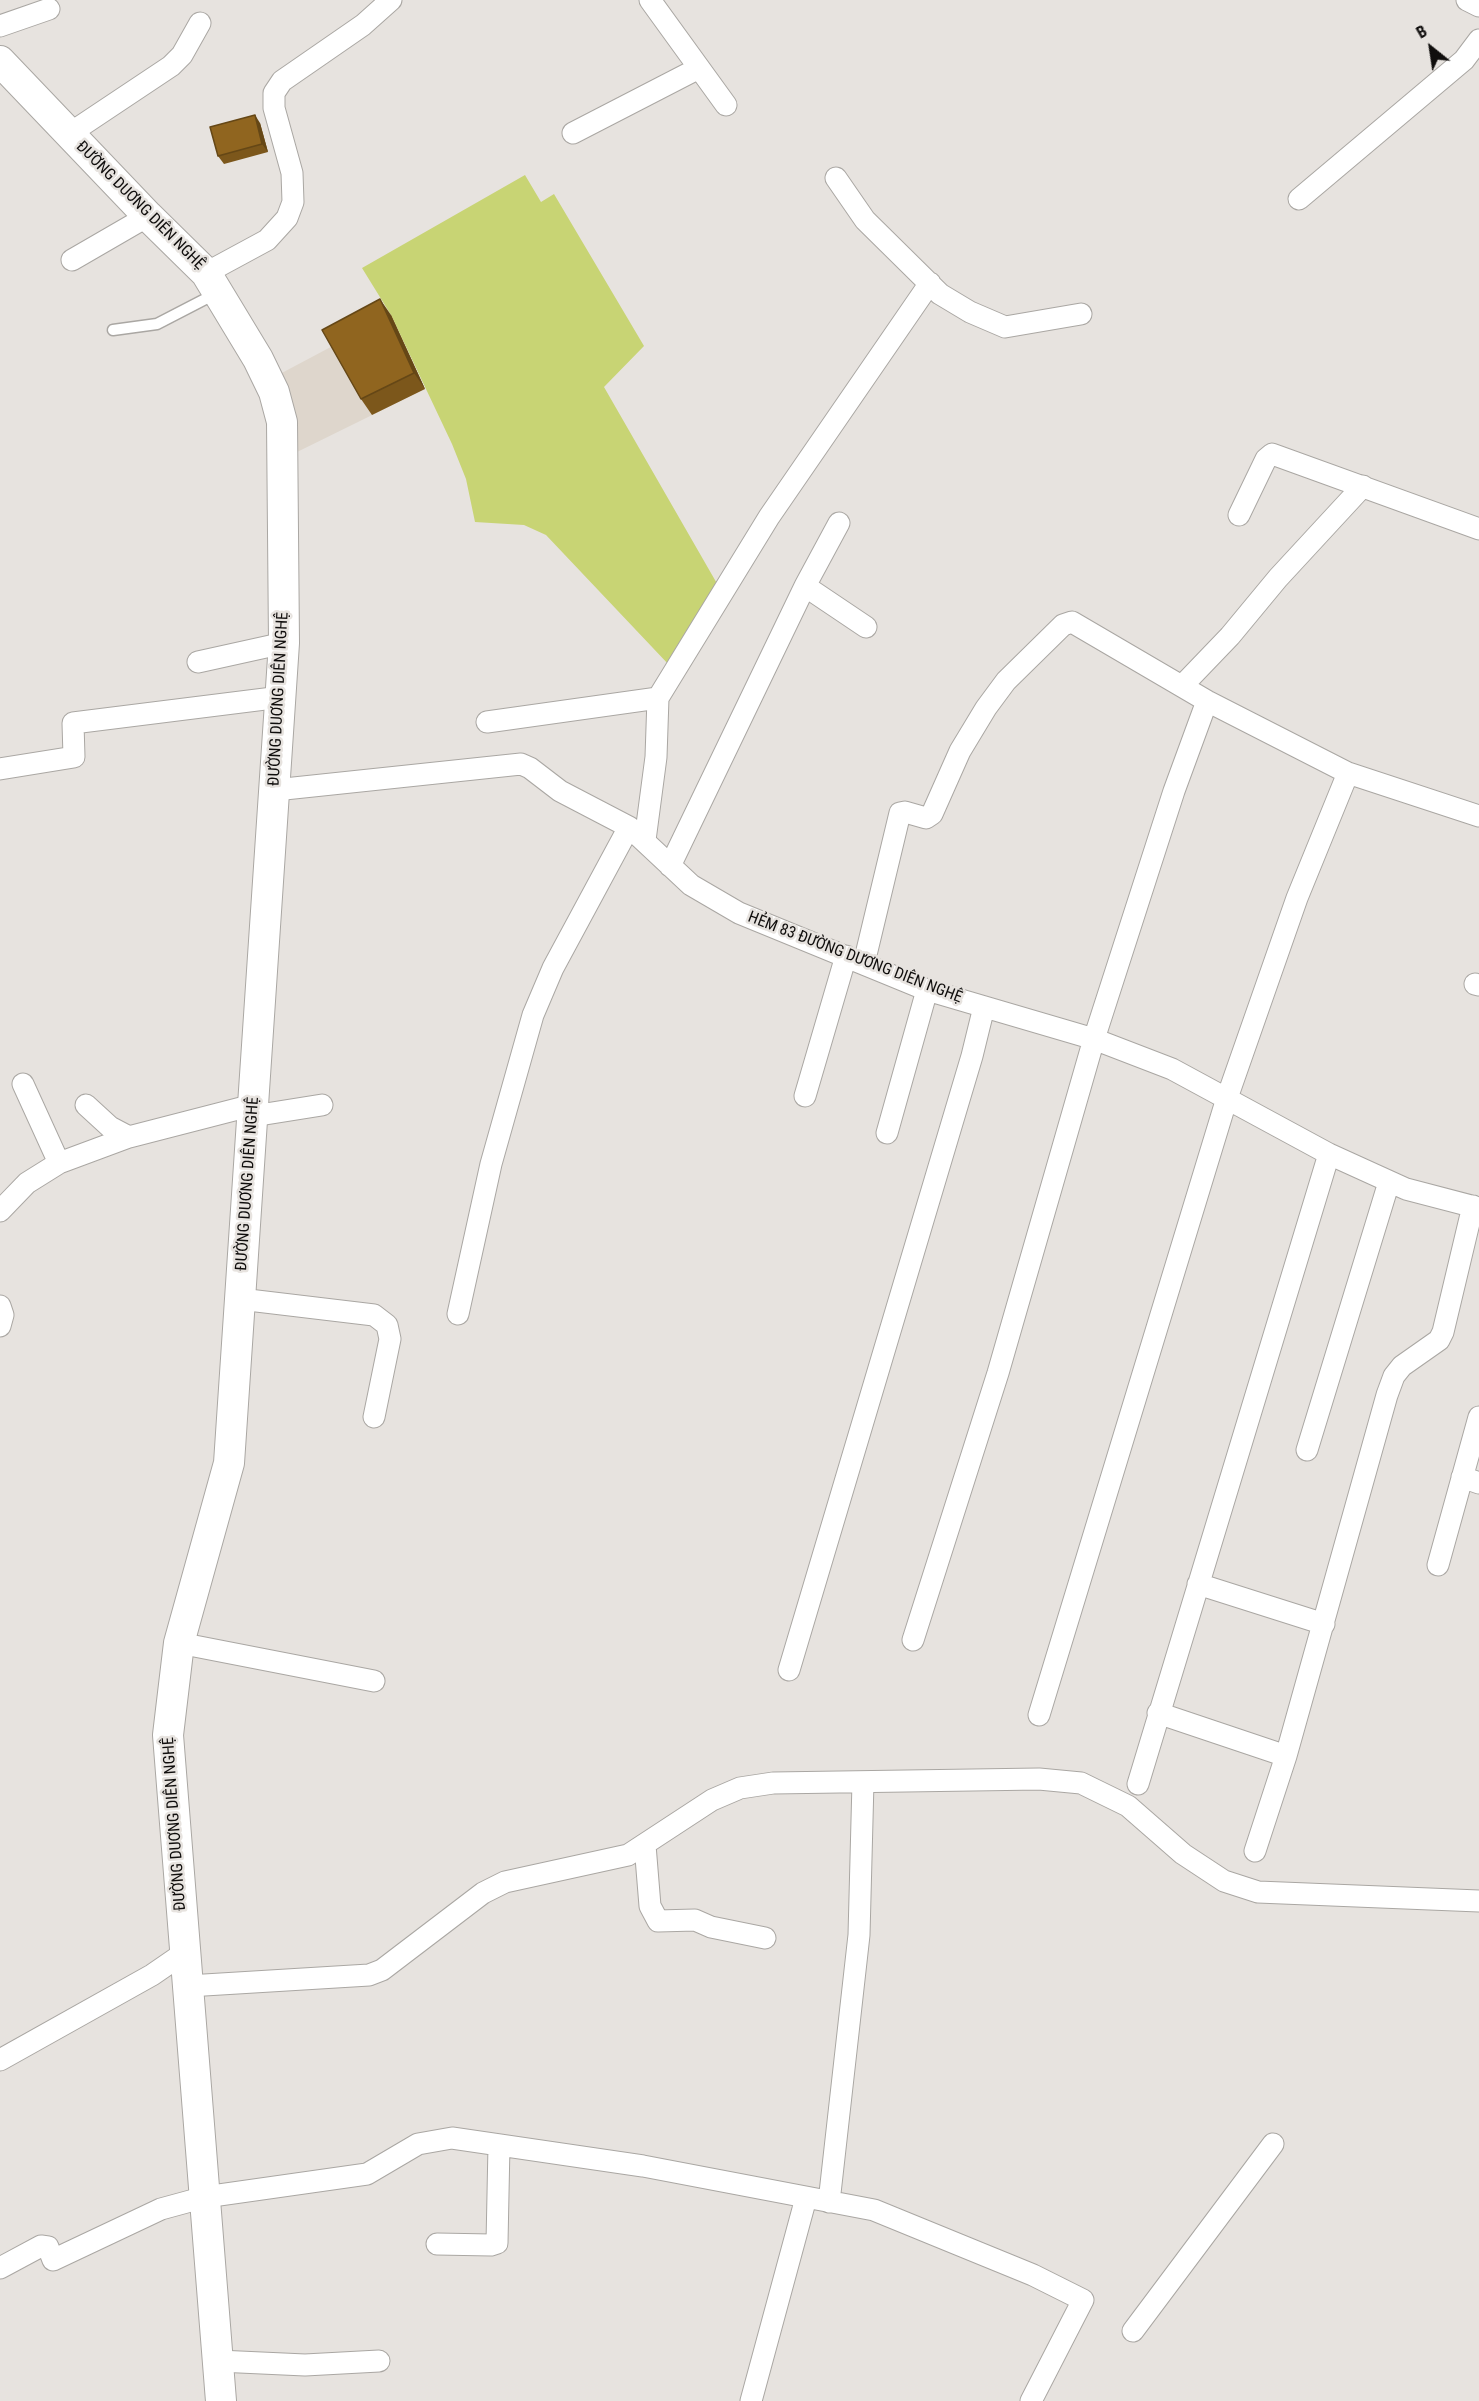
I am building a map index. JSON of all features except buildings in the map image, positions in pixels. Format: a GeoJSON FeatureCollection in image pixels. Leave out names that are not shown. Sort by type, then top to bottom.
{"type":"FeatureCollection","features":[{"type":"Feature","properties":{"kind":"street"},"geometry":{"type":"LineString","coordinates":[[212,283],[267,240],[286,218],[293,202],[292,173],[274,108],[274,93],[282,81],[363,25],[391,0]]}},
{"type":"Feature","properties":{"kind":"street"},"geometry":{"type":"LineString","coordinates":[[650,0],[726,105]]}},
{"type":"Feature","properties":{"kind":"street"},"geometry":{"type":"LineString","coordinates":[[1467,0],[1479,6]]}},
{"type":"Feature","properties":{"kind":"street"},"geometry":{"type":"LineString","coordinates":[[0,26],[49,9]]}},
{"type":"Feature","properties":{"kind":"street"},"geometry":{"type":"LineString","coordinates":[[69,134],[171,66],[182,56],[200,23]]}},
{"type":"Feature","properties":{"kind":"street"},"geometry":{"type":"LineString","coordinates":[[1299,199],[1464,60],[1479,40]]}},
{"type":"Feature","properties":{"kind":"street","name":"ĐƯỜNG DUƠNG DIÊN NGHỆ"},"geometry":{"type":"LineString","coordinates":[[0,61],[212,283],[258,359],[274,392],[282,422],[284,643],[229,1463],[179,1643],[168,1735],[221,2401]]}},
{"type":"Feature","properties":{"kind":"street"},"geometry":{"type":"LineString","coordinates":[[573,134],[699,68]]}},
{"type":"Feature","properties":{"kind":"street"},"geometry":{"type":"LineString","coordinates":[[836,178],[865,220],[940,294],[970,312],[1005,327],[1081,314]]}},
{"type":"Feature","properties":{"kind":"street"},"geometry":{"type":"LineString","coordinates":[[72,260],[148,216]]}},
{"type":"Feature","properties":{"kind":"street"},"geometry":{"type":"LineString","coordinates":[[458,1314],[491,1164],[533,1015],[553,968],[637,833],[656,757],[658,698],[769,518],[930,284]]}},
{"type":"Feature","properties":{"kind":"street"},"geometry":{"type":"LineString","coordinates":[[1239,515],[1266,459],[1272,454],[1479,529]]}},
{"type":"Feature","properties":{"kind":"street"},"geometry":{"type":"LineString","coordinates":[[1182,686],[1230,636],[1278,578],[1363,486]]}},
{"type":"Feature","properties":{"kind":"street"},"geometry":{"type":"LineString","coordinates":[[670,866],[805,586],[839,523]]}},
{"type":"Feature","properties":{"kind":"street"},"geometry":{"type":"LineString","coordinates":[[805,586],[866,627]]}},
{"type":"Feature","properties":{"kind":"street"},"geometry":{"type":"LineString","coordinates":[[805,1096],[855,959],[900,813],[905,812],[926,818],[932,814],[960,752],[986,708],[1006,681],[1063,625],[1072,622],[1207,700],[1348,773],[1479,816]]}},
{"type":"Feature","properties":{"kind":"street"},"geometry":{"type":"LineString","coordinates":[[198,662],[284,643]]}},
{"type":"Feature","properties":{"kind":"street"},"geometry":{"type":"LineString","coordinates":[[0,769],[74,757],[73,723],[281,697]]}},
{"type":"Feature","properties":{"kind":"street"},"geometry":{"type":"LineString","coordinates":[[487,722],[658,698]]}},
{"type":"Feature","properties":{"kind":"street"},"geometry":{"type":"LineString","coordinates":[[913,1640],[998,1373],[1094,1039],[1174,791],[1207,700]]}},
{"type":"Feature","properties":{"kind":"street","name":"HẺM 83 ĐƯỜNG DƯƠNG DIÊN NGHỆ"},"geometry":{"type":"LineString","coordinates":[[275,790],[521,764],[560,790],[637,833],[690,885],[718,903],[927,990],[1094,1039],[1172,1069],[1329,1154],[1389,1182],[1406,1189],[1476,1207]]}},
{"type":"Feature","properties":{"kind":"street"},"geometry":{"type":"LineString","coordinates":[[1039,1715],[1227,1098],[1297,898],[1348,773]]}},
{"type":"Feature","properties":{"kind":"street"},"geometry":{"type":"LineString","coordinates":[[887,1133],[927,990]]}},
{"type":"Feature","properties":{"kind":"street"},"geometry":{"type":"LineString","coordinates":[[789,1670],[972,1056],[984,1007]]}},
{"type":"Feature","properties":{"kind":"street"},"geometry":{"type":"LineString","coordinates":[[23,1084],[59,1163]]}},
{"type":"Feature","properties":{"kind":"street"},"geometry":{"type":"LineString","coordinates":[[86,1105],[110,1127],[129,1137]]}},
{"type":"Feature","properties":{"kind":"street"},"geometry":{"type":"LineString","coordinates":[[0,1211],[27,1184],[59,1163],[129,1137],[253,1111],[322,1105]]}},
{"type":"Feature","properties":{"kind":"street"},"geometry":{"type":"LineString","coordinates":[[1138,1784],[1329,1154]]}},
{"type":"Feature","properties":{"kind":"street"},"geometry":{"type":"LineString","coordinates":[[1307,1450],[1389,1182]]}},
{"type":"Feature","properties":{"kind":"street"},"geometry":{"type":"LineString","coordinates":[[1255,1851],[1286,1756],[1387,1395],[1394,1376],[1402,1366],[1439,1340],[1443,1332],[1476,1207]]}},
{"type":"Feature","properties":{"kind":"street"},"geometry":{"type":"LineString","coordinates":[[240,1299],[374,1315],[387,1325],[390,1339],[374,1417]]}},
{"type":"Feature","properties":{"kind":"street"},"geometry":{"type":"LineString","coordinates":[[0,1306],[3,1316],[0,1326]]}},
{"type":"Feature","properties":{"kind":"street"},"geometry":{"type":"LineString","coordinates":[[1438,1565],[1470,1480],[1479,1417]]}},
{"type":"Feature","properties":{"kind":"street"},"geometry":{"type":"LineString","coordinates":[[1198,1584],[1324,1624]]}},
{"type":"Feature","properties":{"kind":"street"},"geometry":{"type":"LineString","coordinates":[[179,1643],[374,1682]]}},
{"type":"Feature","properties":{"kind":"street"},"geometry":{"type":"LineString","coordinates":[[1158,1713],[1286,1756]]}},
{"type":"Feature","properties":{"kind":"street"},"geometry":{"type":"LineString","coordinates":[[188,1986],[369,1975],[382,1971],[483,1893],[505,1882],[628,1855],[712,1800],[740,1788],[773,1783],[1039,1779],[1081,1783],[1128,1806],[1183,1854],[1224,1881],[1258,1892],[1479,1901]]}},
{"type":"Feature","properties":{"kind":"street"},"geometry":{"type":"LineString","coordinates":[[829,2202],[859,1935],[863,1782]]}},
{"type":"Feature","properties":{"kind":"street"},"geometry":{"type":"LineString","coordinates":[[645,1845],[650,1906],[658,1921],[695,1920],[711,1927],[765,1938]]}},
{"type":"Feature","properties":{"kind":"street"},"geometry":{"type":"LineString","coordinates":[[0,2060],[145,1979],[184,1953]]}},
{"type":"Feature","properties":{"kind":"street"},"geometry":{"type":"LineString","coordinates":[[0,2268],[41,2246],[48,2247],[53,2260],[161,2210],[205,2197],[367,2175],[418,2144],[452,2138],[643,2166],[874,2210],[1033,2275],[1083,2300],[1031,2401]]}},
{"type":"Feature","properties":{"kind":"street"},"geometry":{"type":"LineString","coordinates":[[1133,2331],[1273,2144]]}},
{"type":"Feature","properties":{"kind":"street"},"geometry":{"type":"LineString","coordinates":[[437,2244],[490,2245],[497,2242],[499,2145]]}},
{"type":"Feature","properties":{"kind":"street"},"geometry":{"type":"LineString","coordinates":[[751,2401],[806,2198]]}},
{"type":"Feature","properties":{"kind":"street"},"geometry":{"type":"LineString","coordinates":[[218,2361],[305,2365],[379,2361]]}},
{"type":"Feature","properties":{"kind":"lane"},"geometry":{"type":"LineString","coordinates":[[113,330],[157,324],[212,283]]}},
{"type":"Feature","properties":{"kind":"shaded area"},"geometry":{"type":"Polygon","coordinates":[[[391,315],[425,389],[293,454],[278,375],[391,315]]]}},
{"type":"Feature","properties":{"kind":"green space"},"geometry":{"type":"Polygon","coordinates":[[[525,175],[541,202],[554,194],[644,346],[604,387],[719,587],[670,666],[546,535],[524,525],[475,522],[466,479],[452,444],[391,315],[362,268],[525,175]]]}}]}
